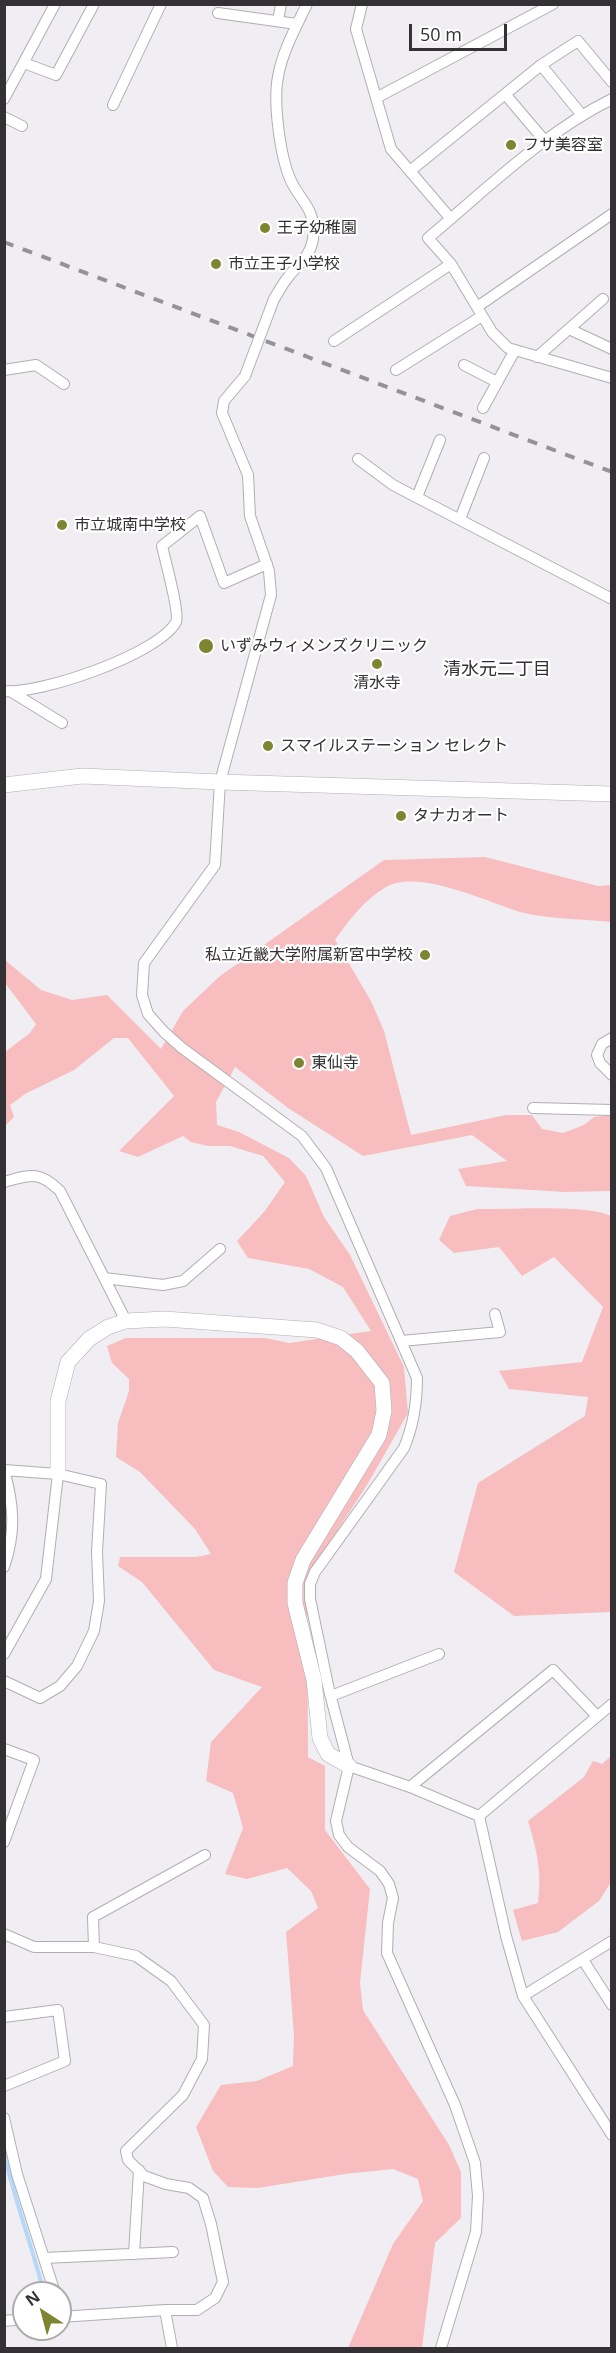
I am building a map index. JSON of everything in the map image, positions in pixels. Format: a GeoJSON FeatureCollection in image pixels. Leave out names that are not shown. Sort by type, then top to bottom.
{"type":"FeatureCollection","features":[{"type":"Feature","properties":{"kind":"street"},"geometry":{"type":"LineString","coordinates":[[4,99],[8,81],[24,63],[55,4]]}},
{"type":"Feature","properties":{"kind":"street"},"geometry":{"type":"LineString","coordinates":[[24,63],[56,75],[94,4]]}},
{"type":"Feature","properties":{"kind":"street"},"geometry":{"type":"LineString","coordinates":[[113,105],[162,4]]}},
{"type":"Feature","properties":{"kind":"street"},"geometry":{"type":"LineString","coordinates":[[278,21],[280,4]]}},
{"type":"Feature","properties":{"kind":"street"},"geometry":{"type":"LineString","coordinates":[[307,4],[277,78],[279,137],[291,181],[310,208],[314,237],[308,257],[289,276],[274,299],[245,376],[224,401],[222,414],[248,475],[250,516],[267,564],[271,595],[220,782],[215,865],[144,963],[142,995],[148,1014],[164,1032],[182,1048],[302,1136],[316,1152],[326,1168],[417,1378],[417,1405],[413,1427],[404,1448],[315,1572],[310,1584],[310,1599],[330,1696],[349,1766],[336,1821],[339,1835],[348,1847],[380,1871],[389,1884],[393,1899],[388,1923],[387,1953],[455,2105],[475,2163],[478,2196],[476,2232],[441,2349]]}},
{"type":"Feature","properties":{"kind":"street"},"geometry":{"type":"LineString","coordinates":[[362,4],[357,29],[391,149],[451,219]]}},
{"type":"Feature","properties":{"kind":"street"},"geometry":{"type":"LineString","coordinates":[[376,98],[554,4]]}},
{"type":"Feature","properties":{"kind":"street"},"geometry":{"type":"LineString","coordinates":[[218,13],[234,10],[297,24]]}},
{"type":"Feature","properties":{"kind":"street"},"geometry":{"type":"LineString","coordinates":[[410,171],[540,65],[578,41],[612,82]]}},
{"type":"Feature","properties":{"kind":"street"},"geometry":{"type":"LineString","coordinates":[[540,65],[581,114]]}},
{"type":"Feature","properties":{"kind":"street"},"geometry":{"type":"LineString","coordinates":[[505,94],[544,140]]}},
{"type":"Feature","properties":{"kind":"street"},"geometry":{"type":"LineString","coordinates":[[612,99],[581,114],[544,140],[428,238],[451,264],[492,332],[508,348],[612,378]]}},
{"type":"Feature","properties":{"kind":"street"},"geometry":{"type":"LineString","coordinates":[[4,117],[22,126]]}},
{"type":"Feature","properties":{"kind":"street"},"geometry":{"type":"LineString","coordinates":[[396,370],[612,214]]}},
{"type":"Feature","properties":{"kind":"street"},"geometry":{"type":"LineString","coordinates":[[334,341],[451,264]]}},
{"type":"Feature","properties":{"kind":"street"},"geometry":{"type":"LineString","coordinates":[[537,357],[603,300]]}},
{"type":"Feature","properties":{"kind":"street"},"geometry":{"type":"LineString","coordinates":[[569,329],[612,349]]}},
{"type":"Feature","properties":{"kind":"street"},"geometry":{"type":"LineString","coordinates":[[483,408],[515,350]]}},
{"type":"Feature","properties":{"kind":"street"},"geometry":{"type":"LineString","coordinates":[[4,370],[36,365],[64,384]]}},
{"type":"Feature","properties":{"kind":"street"},"geometry":{"type":"LineString","coordinates":[[464,365],[497,382]]}},
{"type":"Feature","properties":{"kind":"street"},"geometry":{"type":"LineString","coordinates":[[417,497],[440,440]]}},
{"type":"Feature","properties":{"kind":"street"},"geometry":{"type":"LineString","coordinates":[[460,519],[484,458]]}},
{"type":"Feature","properties":{"kind":"street"},"geometry":{"type":"LineString","coordinates":[[358,459],[393,485],[612,599]]}},
{"type":"Feature","properties":{"kind":"street"},"geometry":{"type":"LineString","coordinates":[[7,691],[57,684],[105,667],[136,654],[165,633],[176,622],[177,611],[162,546],[200,516],[224,583],[267,564]]}},
{"type":"Feature","properties":{"kind":"street"},"geometry":{"type":"LineString","coordinates":[[7,691],[62,723]]}},
{"type":"Feature","properties":{"kind":"street"},"geometry":{"type":"LineString","coordinates":[[4,785],[82,776],[612,794]]}},
{"type":"Feature","properties":{"kind":"street"},"geometry":{"type":"LineString","coordinates":[[612,1038],[602,1044],[597,1055],[600,1063],[612,1075]]}},
{"type":"Feature","properties":{"kind":"street"},"geometry":{"type":"LineString","coordinates":[[533,1108],[612,1110]]}},
{"type":"Feature","properties":{"kind":"street"},"geometry":{"type":"LineString","coordinates":[[4,1182],[23,1175],[38,1175],[50,1181],[60,1191],[126,1321]]}},
{"type":"Feature","properties":{"kind":"street"},"geometry":{"type":"LineString","coordinates":[[104,1278],[162,1285],[183,1281],[220,1248]]}},
{"type":"Feature","properties":{"kind":"street"},"geometry":{"type":"LineString","coordinates":[[401,1341],[500,1332],[495,1314]]}},
{"type":"Feature","properties":{"kind":"street"},"geometry":{"type":"LineString","coordinates":[[4,1654],[46,1579],[58,1474],[58,1401],[68,1362],[89,1339],[108,1327],[126,1321],[165,1319],[317,1330],[341,1338],[357,1352],[382,1383],[384,1411],[380,1435],[303,1560],[296,1583],[295,1603],[314,1680],[320,1738],[328,1754],[349,1766],[410,1787],[479,1816]]}},
{"type":"Feature","properties":{"kind":"street"},"geometry":{"type":"LineString","coordinates":[[4,1567],[14,1528],[9,1487],[4,1470],[58,1474],[101,1484],[97,1552],[99,1601],[94,1631],[77,1666],[60,1686],[40,1698],[4,1681]]}},
{"type":"Feature","properties":{"kind":"street"},"geometry":{"type":"LineString","coordinates":[[330,1696],[439,1654]]}},
{"type":"Feature","properties":{"kind":"street"},"geometry":{"type":"LineString","coordinates":[[410,1787],[553,1670],[597,1716]]}},
{"type":"Feature","properties":{"kind":"street"},"geometry":{"type":"LineString","coordinates":[[479,1816],[612,1704]]}},
{"type":"Feature","properties":{"kind":"street"},"geometry":{"type":"LineString","coordinates":[[4,1749],[34,1760],[4,1842]]}},
{"type":"Feature","properties":{"kind":"street"},"geometry":{"type":"LineString","coordinates":[[479,1816],[506,1936],[523,1996],[612,2135]]}},
{"type":"Feature","properties":{"kind":"street"},"geometry":{"type":"LineString","coordinates":[[94,1947],[93,1917],[205,1855]]}},
{"type":"Feature","properties":{"kind":"street"},"geometry":{"type":"LineString","coordinates":[[4,1934],[34,1947],[94,1947],[136,1956],[171,1981],[204,2025],[202,2059],[183,2095],[126,2151],[128,2160],[144,2176],[166,2184],[189,2188],[203,2198],[223,2282],[215,2298],[197,2310],[72,2314]]}},
{"type":"Feature","properties":{"kind":"street"},"geometry":{"type":"LineString","coordinates":[[523,1996],[612,1941]]}},
{"type":"Feature","properties":{"kind":"street"},"geometry":{"type":"LineString","coordinates":[[583,1960],[612,2005]]}},
{"type":"Feature","properties":{"kind":"street"},"geometry":{"type":"LineString","coordinates":[[4,2017],[58,2010],[65,2061],[4,2086]]}},
{"type":"Feature","properties":{"kind":"street"},"geometry":{"type":"LineString","coordinates":[[4,2118],[17,2174],[51,2281]]}},
{"type":"Feature","properties":{"kind":"street"},"geometry":{"type":"LineString","coordinates":[[134,2254],[139,2170]]}},
{"type":"Feature","properties":{"kind":"street"},"geometry":{"type":"LineString","coordinates":[[44,2258],[173,2252]]}},
{"type":"Feature","properties":{"kind":"street"},"geometry":{"type":"LineString","coordinates":[[165,2310],[172,2349]]}},
{"type":"Feature","properties":{"kind":"shaded area"},"geometry":{"type":"Polygon","coordinates":[[[485,857],[598,886],[611,885],[611,922],[534,915],[435,884],[400,882],[386,887],[364,904],[335,940],[371,1001],[384,1031],[411,1135],[506,1115],[532,1115],[542,1129],[563,1133],[584,1125],[594,1117],[611,1115],[611,1191],[565,1192],[466,1186],[458,1169],[507,1161],[472,1135],[363,1156],[288,1108],[235,1067],[216,1102],[217,1125],[239,1132],[289,1158],[306,1176],[324,1217],[350,1255],[404,1367],[408,1413],[367,1485],[307,1577],[308,1757],[325,1766],[325,1830],[370,1889],[360,1983],[363,2010],[449,2145],[461,2172],[461,2218],[435,2243],[422,2348],[348,2348],[393,2244],[423,2201],[418,2179],[393,2169],[258,2188],[228,2187],[213,2171],[196,2127],[221,2085],[257,2081],[293,2066],[294,2035],[286,1932],[318,1908],[311,1891],[287,1868],[247,1879],[225,1874],[243,1828],[233,1793],[206,1781],[211,1742],[262,1687],[214,1670],[142,1582],[118,1566],[120,1557],[196,1557],[211,1554],[195,1529],[140,1472],[116,1457],[118,1423],[129,1391],[129,1379],[112,1363],[107,1346],[126,1338],[265,1338],[289,1343],[371,1331],[343,1287],[309,1269],[248,1258],[237,1241],[264,1212],[285,1182],[263,1156],[230,1146],[208,1146],[191,1142],[183,1136],[138,1157],[119,1151],[174,1096],[128,1038],[114,1038],[74,1070],[25,1094],[10,1105],[14,1117],[5,1126],[5,1052],[30,1033],[36,1024],[5,983],[5,960],[41,990],[72,1000],[107,995],[161,1049],[183,1011],[220,976],[384,860],[485,857]]]}},
{"type":"Feature","properties":{"kind":"shaded area"},"geometry":{"type":"Polygon","coordinates":[[[477,1209],[565,1209],[599,1212],[611,1216],[611,1612],[514,1616],[454,1572],[478,1483],[585,1416],[588,1397],[509,1389],[499,1371],[582,1362],[603,1307],[554,1257],[522,1276],[499,1247],[454,1253],[439,1240],[450,1216],[477,1209]]]}},
{"type":"Feature","properties":{"kind":"shaded area"},"geometry":{"type":"Polygon","coordinates":[[[611,1756],[611,1882],[599,1901],[558,1932],[522,1941],[513,1910],[538,1903],[539,1892],[538,1862],[528,1821],[584,1777],[593,1761],[602,1764],[611,1756]]]}},
{"type":"Feature","properties":{"kind":"waterway"},"geometry":{"type":"LineString","coordinates":[[4,2154],[41,2281]]}},
{"type":"Feature","properties":{"kind":"railway"},"geometry":{"type":"LineString","coordinates":[[4,242],[612,472]]}},
{"type":"Feature","properties":{"kind":"place","name":"フサ美容室"},"geometry":{"type":"Point","coordinates":[511,145]}},
{"type":"Feature","properties":{"kind":"place","name":"王子幼稚園"},"geometry":{"type":"Point","coordinates":[265,228]}},
{"type":"Feature","properties":{"kind":"place","name":"市立王子小学校"},"geometry":{"type":"Point","coordinates":[216,264]}},
{"type":"Feature","properties":{"kind":"place","name":"市立城南中学校"},"geometry":{"type":"Point","coordinates":[62,525]}},
{"type":"Feature","properties":{"kind":"place","name":"いずみウィメンズクリニック"},"geometry":{"type":"Point","coordinates":[206,646]}},
{"type":"Feature","properties":{"kind":"place","name":"清水寺"},"geometry":{"type":"Point","coordinates":[377,664]}},
{"type":"Feature","properties":{"kind":"place","name":"スマイルステーション セレクト"},"geometry":{"type":"Point","coordinates":[268,746]}},
{"type":"Feature","properties":{"kind":"place","name":"タナカオート"},"geometry":{"type":"Point","coordinates":[401,816]}},
{"type":"Feature","properties":{"kind":"place","name":"私立近畿大学附属新宮中学校"},"geometry":{"type":"Point","coordinates":[425,955]}},
{"type":"Feature","properties":{"kind":"place","name":"東仙寺"},"geometry":{"type":"Point","coordinates":[299,1063]}},
{"type":"Feature","properties":{"kind":"district","name":"清水元二丁目"},"geometry":{"type":"Point","coordinates":[497,670]}}]}
